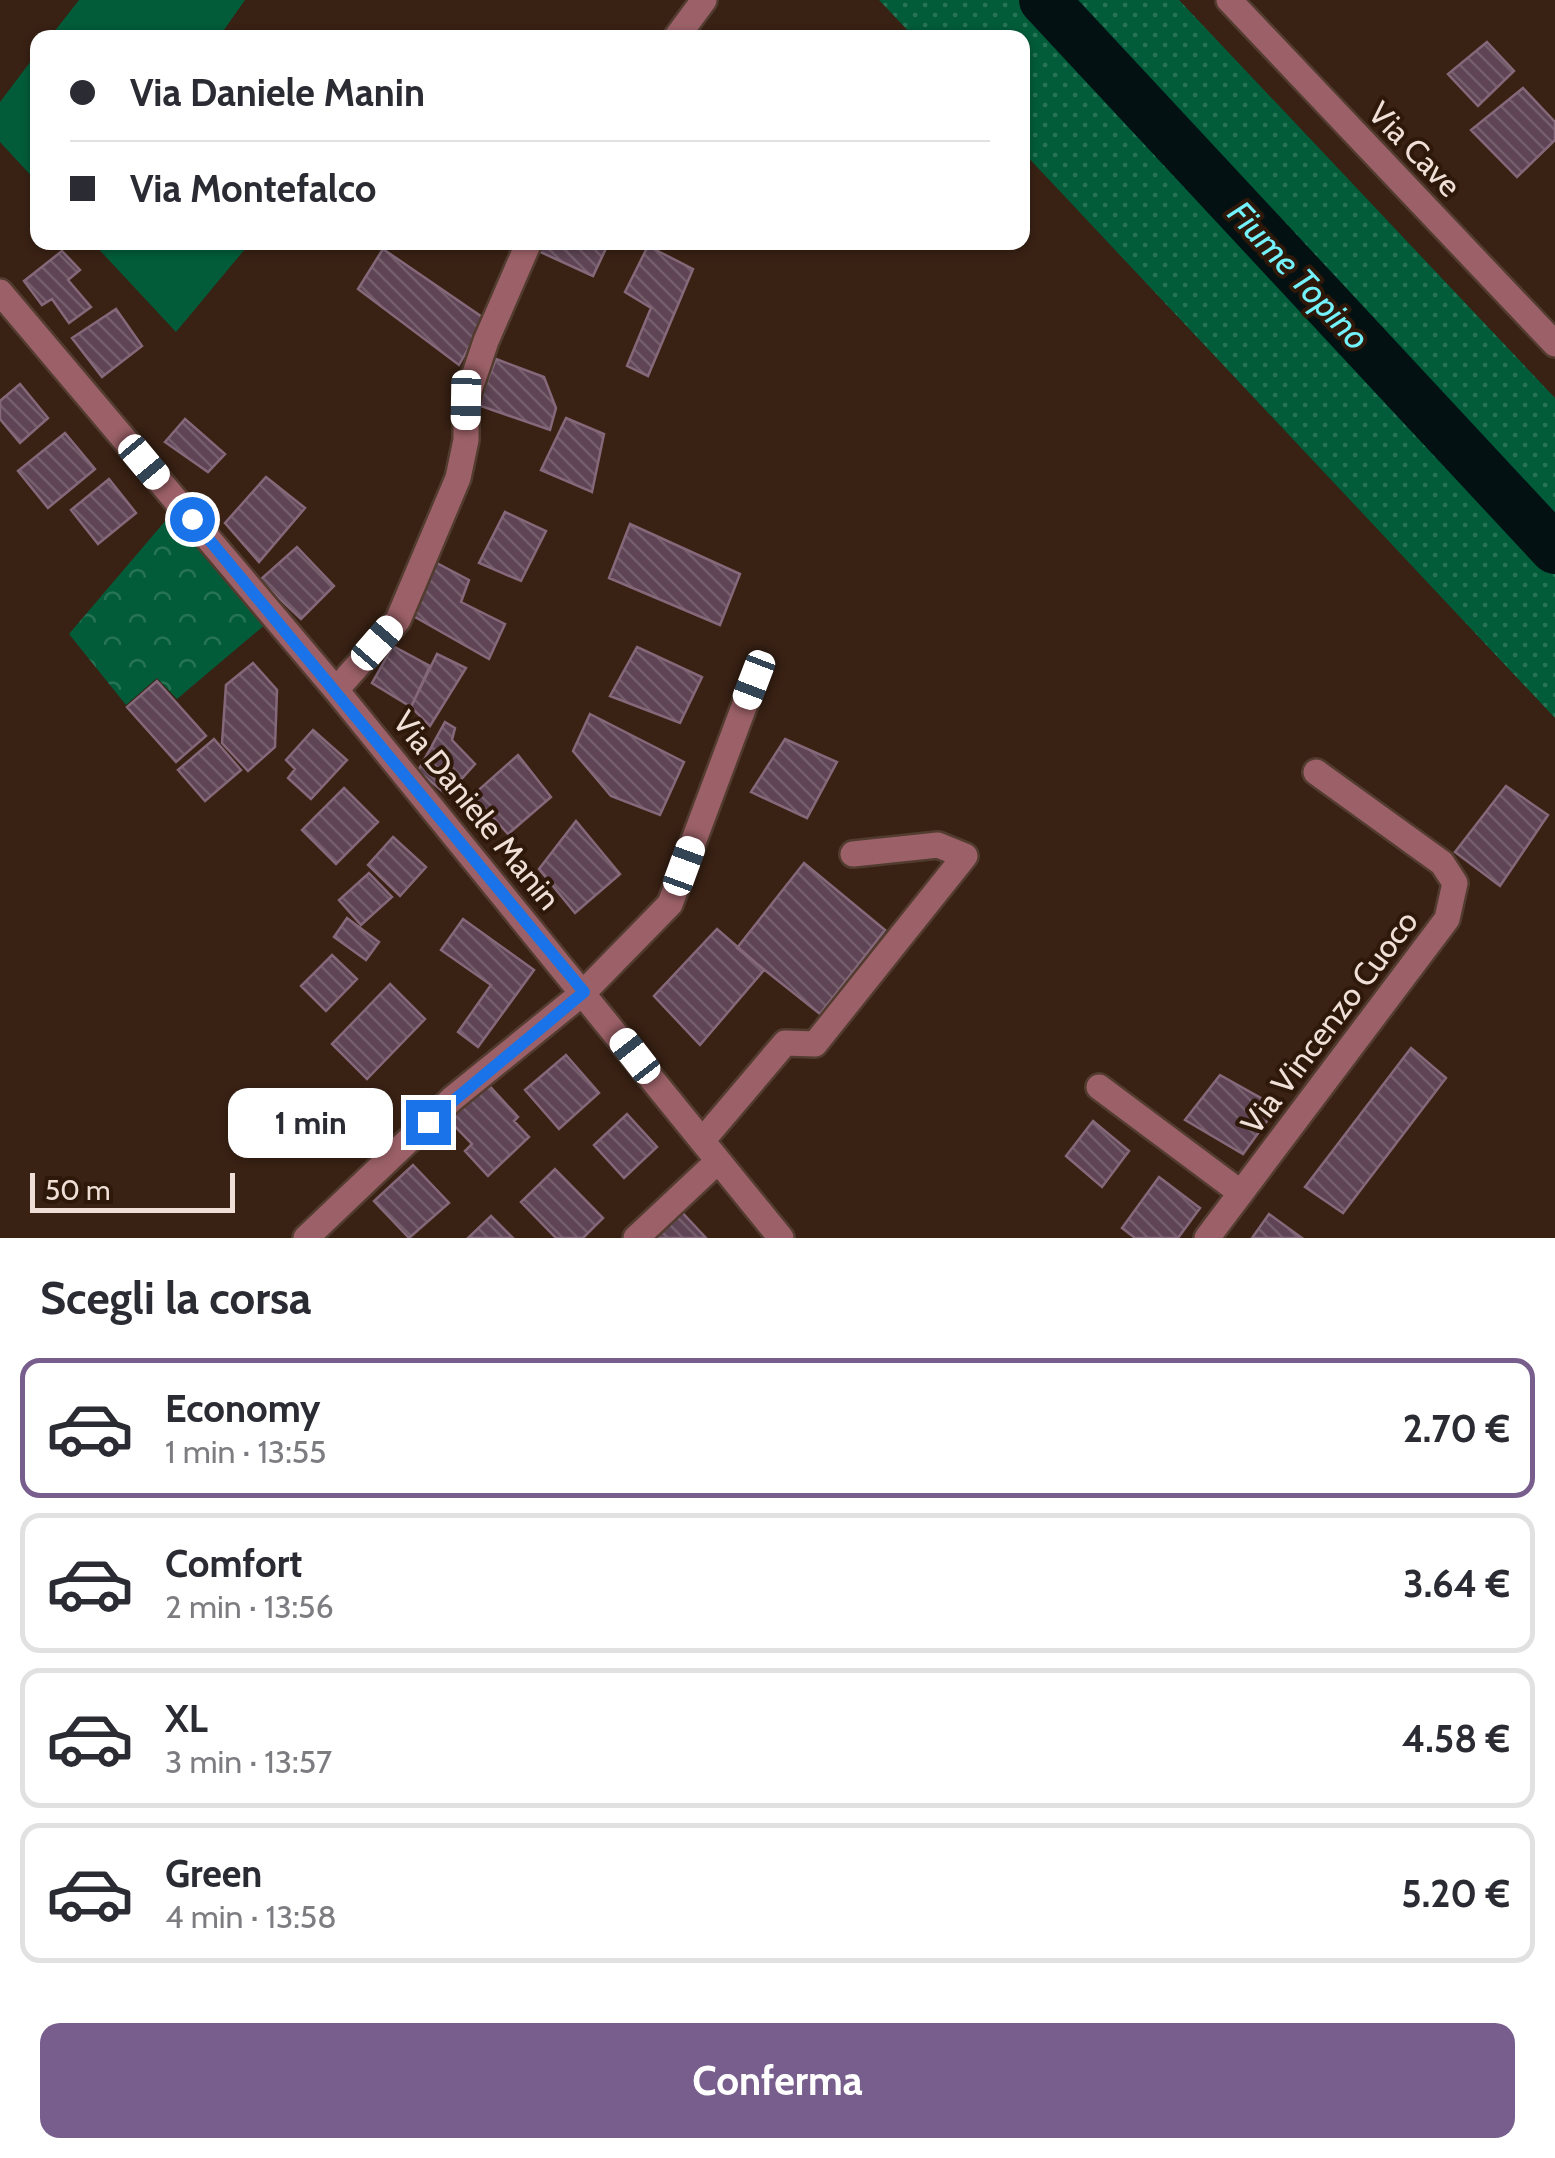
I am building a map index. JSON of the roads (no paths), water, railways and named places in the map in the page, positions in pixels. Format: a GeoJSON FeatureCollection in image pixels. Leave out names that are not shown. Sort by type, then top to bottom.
{"type":"FeatureCollection","features":[{"type":"Feature","properties":{"kind":"street"},"geometry":{"type":"LineString","coordinates":[[682,30],[704,0]]}},
{"type":"Feature","properties":{"kind":"street","name":"Via Cave"},"geometry":{"type":"LineString","coordinates":[[1228,0],[1555,344]]}},
{"type":"Feature","properties":{"kind":"street"},"geometry":{"type":"LineString","coordinates":[[336,690],[398,620],[458,478],[466,440],[466,400],[486,341],[526,250]]}},
{"type":"Feature","properties":{"kind":"street","name":"Via Daniele Manin"},"geometry":{"type":"LineString","coordinates":[[0,292],[336,690],[781,1238]]}},
{"type":"Feature","properties":{"kind":"street"},"geometry":{"type":"LineString","coordinates":[[306,1238],[452,1099],[584,992],[670,904],[754,680]]}},
{"type":"Feature","properties":{"kind":"street","name":"Via Vincenzo Cuoco"},"geometry":{"type":"LineString","coordinates":[[1207,1238],[1447,919],[1452,902],[1455,883],[1442,864],[1316,772]]}},
{"type":"Feature","properties":{"kind":"street"},"geometry":{"type":"LineString","coordinates":[[636,1238],[710,1151],[786,1043],[815,1044],[965,856],[938,845],[854,854]]}},
{"type":"Feature","properties":{"kind":"street"},"geometry":{"type":"LineString","coordinates":[[1098,1087],[1241,1193]]}},
{"type":"Feature","properties":{"kind":"waterway","name":"Fiume Topino"},"geometry":{"type":"LineString","coordinates":[[1044,0],[1555,549]]}}]}
